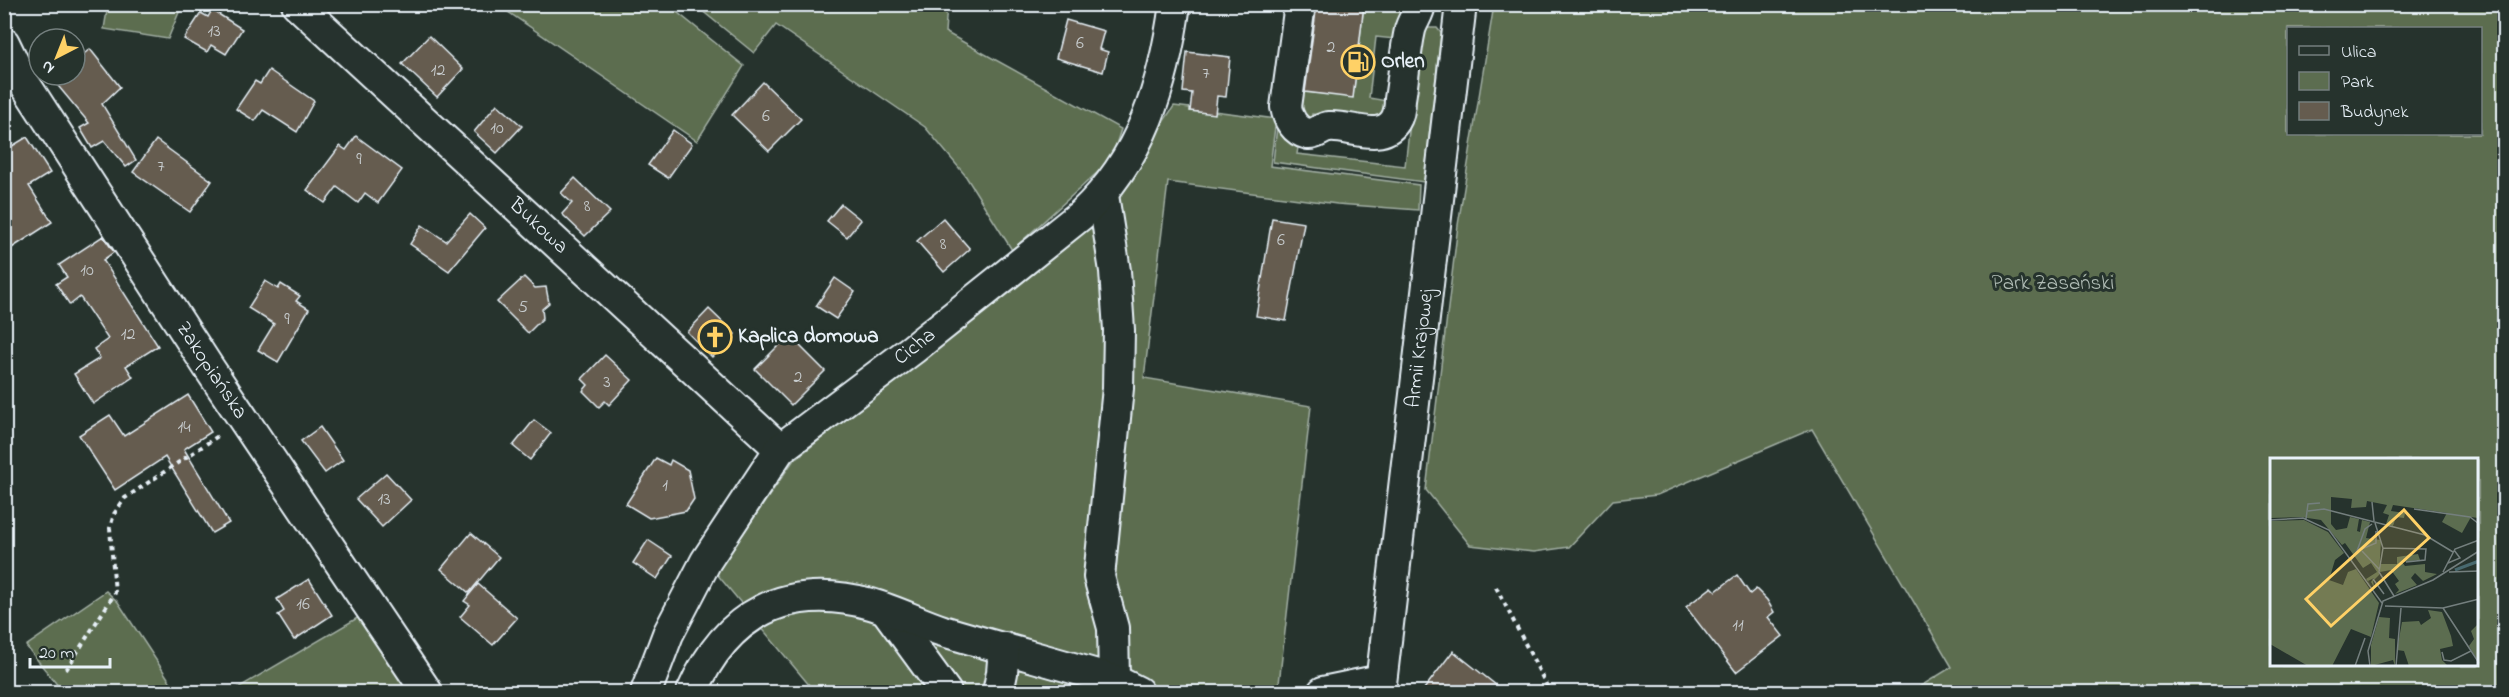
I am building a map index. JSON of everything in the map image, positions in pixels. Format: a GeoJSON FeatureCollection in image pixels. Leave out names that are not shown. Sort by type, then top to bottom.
{"type":"FeatureCollection","features":[{"type":"Feature","properties":{"kind":"street","name":"Bukowa"},"geometry":{"type":"LineString","coordinates":[[297,4],[780,449]]}},
{"type":"Feature","properties":{"kind":"street","name":"Cicha"},"geometry":{"type":"LineString","coordinates":[[646,693],[668,634],[706,561],[780,449],[913,349],[1103,195],[1133,148],[1154,101],[1170,39],[1175,4]]}},
{"type":"Feature","properties":{"kind":"street"},"geometry":{"type":"LineString","coordinates":[[1300,4],[1286,107],[1288,119],[1296,128],[1308,134],[1327,127],[1379,132],[1390,128],[1396,120],[1400,106],[1410,27],[1419,13],[1420,4]]}},
{"type":"Feature","properties":{"kind":"street","name":"Armii Krajowej"},"geometry":{"type":"LineString","coordinates":[[1381,686],[1461,4]]}},
{"type":"Feature","properties":{"kind":"street","name":"Zakopiańska"},"geometry":{"type":"LineString","coordinates":[[4,43],[21,78],[153,284],[427,693]]}},
{"type":"Feature","properties":{"kind":"street"},"geometry":{"type":"LineString","coordinates":[[692,693],[703,668],[735,627],[757,611],[785,602],[813,597],[840,598],[886,610],[940,630],[1126,686],[1099,578],[1118,388],[1119,330],[1115,271],[1103,195]]}},
{"type":"Feature","properties":{"kind":"street"},"geometry":{"type":"LineString","coordinates":[[886,610],[945,693]]}},
{"type":"Feature","properties":{"kind":"street"},"geometry":{"type":"LineString","coordinates":[[998,693],[1004,648]]}},
{"type":"Feature","properties":{"kind":"street"},"geometry":{"type":"LineString","coordinates":[[1323,693],[1381,686]]}},
{"type":"Feature","properties":{"kind":"path"},"geometry":{"type":"LineString","coordinates":[[66,670],[115,593],[110,528],[119,505],[125,498],[244,418]]}},
{"type":"Feature","properties":{"kind":"path"},"geometry":{"type":"LineString","coordinates":[[1496,587],[1551,693]]}},
{"type":"Feature","properties":{"kind":"green space"},"geometry":{"type":"Polygon","coordinates":[[[108,4],[182,5],[168,39],[104,29],[108,4]]]}},
{"type":"Feature","properties":{"kind":"green space"},"geometry":{"type":"Polygon","coordinates":[[[498,5],[668,5],[744,66],[697,141],[498,5]]]}},
{"type":"Feature","properties":{"kind":"green space"},"geometry":{"type":"Polygon","coordinates":[[[695,5],[947,5],[945,32],[1121,129],[1111,160],[1012,250],[965,175],[925,127],[776,25],[754,53],[695,5]]]}},
{"type":"Feature","properties":{"kind":"green space"},"geometry":{"type":"Polygon","coordinates":[[[1381,5],[1405,6],[1403,17],[1398,18],[1395,39],[1376,37],[1369,98],[1387,101],[1385,113],[1376,120],[1312,114],[1310,125],[1304,124],[1299,91],[1353,97],[1364,6],[1381,8],[1381,5]]]}},
{"type":"Feature","properties":{"kind":"green space","name":"Park Zasański"},"geometry":{"type":"Polygon","coordinates":[[[1494,5],[2504,5],[2504,692],[1911,692],[1952,667],[1812,429],[1657,495],[1613,500],[1569,547],[1534,552],[1470,545],[1426,490],[1458,225],[1494,5]]]}},
{"type":"Feature","properties":{"kind":"green space"},"geometry":{"type":"Polygon","coordinates":[[[1428,28],[1437,28],[1441,33],[1424,182],[1273,162],[1279,110],[1299,141],[1297,154],[1405,166],[1420,37],[1428,28]]]}},
{"type":"Feature","properties":{"kind":"green space"},"geometry":{"type":"Polygon","coordinates":[[[1174,106],[1276,119],[1270,166],[1419,185],[1418,210],[1337,204],[1168,182],[1144,378],[1311,406],[1278,692],[815,692],[716,573],[793,461],[1101,214],[1174,106]]]}},
{"type":"Feature","properties":{"kind":"green space"},"geometry":{"type":"Polygon","coordinates":[[[106,591],[118,602],[177,692],[63,692],[26,646],[106,591]]]}},
{"type":"Feature","properties":{"kind":"green space"},"geometry":{"type":"Polygon","coordinates":[[[359,617],[410,692],[231,692],[359,617]]]}},
{"type":"Feature","properties":{"kind":"building"},"geometry":{"type":"Polygon","coordinates":[[[1317,4],[1364,4],[1353,98],[1305,92],[1317,4]]]}},
{"type":"Feature","properties":{"kind":"building"},"geometry":{"type":"Polygon","coordinates":[[[212,10],[242,29],[226,54],[211,45],[207,52],[184,39],[201,13],[208,17],[212,10]]]}},
{"type":"Feature","properties":{"kind":"building"},"geometry":{"type":"Polygon","coordinates":[[[1066,20],[1104,31],[1099,49],[1108,52],[1103,72],[1056,58],[1066,20]]]}},
{"type":"Feature","properties":{"kind":"building"},"geometry":{"type":"Polygon","coordinates":[[[429,36],[463,69],[437,97],[402,64],[429,36]]]}},
{"type":"Feature","properties":{"kind":"building"},"geometry":{"type":"Polygon","coordinates":[[[90,49],[120,87],[102,104],[136,160],[126,167],[104,141],[92,148],[80,128],[89,123],[59,87],[87,87],[87,51],[90,49]]]}},
{"type":"Feature","properties":{"kind":"building"},"geometry":{"type":"Polygon","coordinates":[[[1187,52],[1230,57],[1226,97],[1217,96],[1215,114],[1190,111],[1192,93],[1183,92],[1187,52]]]}},
{"type":"Feature","properties":{"kind":"building"},"geometry":{"type":"Polygon","coordinates":[[[269,70],[314,101],[297,132],[263,110],[255,121],[236,109],[255,81],[260,84],[269,70]]]}},
{"type":"Feature","properties":{"kind":"building"},"geometry":{"type":"Polygon","coordinates":[[[763,82],[801,119],[769,151],[732,115],[763,82]]]}},
{"type":"Feature","properties":{"kind":"building"},"geometry":{"type":"Polygon","coordinates":[[[497,104],[522,126],[497,153],[474,132],[497,104]]]}},
{"type":"Feature","properties":{"kind":"building"},"geometry":{"type":"Polygon","coordinates":[[[673,130],[692,144],[668,178],[648,165],[673,130]]]}},
{"type":"Feature","properties":{"kind":"building"},"geometry":{"type":"Polygon","coordinates":[[[356,136],[402,170],[378,203],[365,193],[358,203],[337,187],[325,203],[307,190],[340,146],[346,150],[356,136]]]}},
{"type":"Feature","properties":{"kind":"building"},"geometry":{"type":"Polygon","coordinates":[[[27,137],[50,173],[29,186],[52,222],[4,253],[4,151],[27,137]]]}},
{"type":"Feature","properties":{"kind":"building"},"geometry":{"type":"Polygon","coordinates":[[[156,140],[212,181],[190,212],[133,172],[156,140]]]}},
{"type":"Feature","properties":{"kind":"building"},"geometry":{"type":"Polygon","coordinates":[[[575,178],[610,212],[585,236],[562,214],[572,203],[561,193],[575,178]]]}},
{"type":"Feature","properties":{"kind":"building"},"geometry":{"type":"Polygon","coordinates":[[[841,204],[861,220],[847,237],[827,221],[841,204]]]}},
{"type":"Feature","properties":{"kind":"building"},"geometry":{"type":"Polygon","coordinates":[[[470,214],[485,228],[449,271],[410,244],[422,225],[446,241],[470,214]]]}},
{"type":"Feature","properties":{"kind":"building"},"geometry":{"type":"Polygon","coordinates":[[[943,218],[970,249],[944,272],[917,241],[943,218]]]}},
{"type":"Feature","properties":{"kind":"building"},"geometry":{"type":"Polygon","coordinates":[[[1272,218],[1304,223],[1286,321],[1256,316],[1272,218]]]}},
{"type":"Feature","properties":{"kind":"building"},"geometry":{"type":"Polygon","coordinates":[[[103,236],[114,252],[103,260],[158,346],[126,366],[133,377],[93,404],[74,374],[100,358],[94,349],[108,339],[80,297],[70,305],[56,284],[67,277],[59,265],[103,236]]]}},
{"type":"Feature","properties":{"kind":"building"},"geometry":{"type":"Polygon","coordinates":[[[524,277],[535,288],[546,287],[549,303],[542,309],[543,318],[528,333],[497,302],[524,277]]]}},
{"type":"Feature","properties":{"kind":"building"},"geometry":{"type":"Polygon","coordinates":[[[835,278],[855,292],[836,319],[816,306],[835,278]]]}},
{"type":"Feature","properties":{"kind":"building"},"geometry":{"type":"Polygon","coordinates":[[[265,281],[278,289],[281,284],[300,296],[296,301],[309,309],[278,362],[258,350],[274,324],[248,308],[265,281]]]}},
{"type":"Feature","properties":{"kind":"building"},"geometry":{"type":"Polygon","coordinates":[[[709,309],[735,334],[712,357],[687,332],[709,309]]]}},
{"type":"Feature","properties":{"kind":"building"},"geometry":{"type":"Polygon","coordinates":[[[789,335],[825,371],[791,405],[755,369],[789,335]]]}},
{"type":"Feature","properties":{"kind":"building"},"geometry":{"type":"Polygon","coordinates":[[[605,355],[632,380],[609,405],[605,401],[599,407],[583,391],[588,385],[582,379],[605,355]]]}},
{"type":"Feature","properties":{"kind":"building"},"geometry":{"type":"Polygon","coordinates":[[[188,395],[211,432],[184,449],[229,523],[212,533],[165,457],[115,490],[79,435],[110,415],[124,436],[188,395]]]}},
{"type":"Feature","properties":{"kind":"building"},"geometry":{"type":"Polygon","coordinates":[[[534,420],[551,433],[530,460],[513,446],[534,420]]]}},
{"type":"Feature","properties":{"kind":"building"},"geometry":{"type":"Polygon","coordinates":[[[320,427],[343,460],[325,473],[301,441],[320,427]]]}},
{"type":"Feature","properties":{"kind":"building"},"geometry":{"type":"Polygon","coordinates":[[[656,458],[669,465],[671,460],[688,470],[694,499],[686,511],[649,518],[626,504],[656,458]]]}},
{"type":"Feature","properties":{"kind":"building"},"geometry":{"type":"Polygon","coordinates":[[[386,473],[411,500],[382,527],[356,499],[386,473]]]}},
{"type":"Feature","properties":{"kind":"building"},"geometry":{"type":"Polygon","coordinates":[[[471,533],[499,557],[469,593],[441,569],[471,533]]]}},
{"type":"Feature","properties":{"kind":"building"},"geometry":{"type":"Polygon","coordinates":[[[648,540],[672,556],[657,579],[633,563],[648,540]]]}},
{"type":"Feature","properties":{"kind":"building"},"geometry":{"type":"Polygon","coordinates":[[[1737,575],[1750,594],[1756,589],[1767,600],[1774,612],[1768,617],[1783,636],[1736,672],[1686,607],[1712,587],[1716,591],[1737,575]]]}},
{"type":"Feature","properties":{"kind":"building"},"geometry":{"type":"Polygon","coordinates":[[[309,579],[332,615],[294,640],[278,615],[284,611],[277,599],[309,579]]]}},
{"type":"Feature","properties":{"kind":"building"},"geometry":{"type":"Polygon","coordinates":[[[478,584],[517,618],[493,645],[460,617],[470,605],[464,601],[478,584]]]}},
{"type":"Feature","properties":{"kind":"building"},"geometry":{"type":"Polygon","coordinates":[[[1453,651],[1506,693],[1421,693],[1453,651]]]}},
{"type":"Feature","properties":{"kind":"place","name":"Orlen"},"geometry":{"type":"Point","coordinates":[1358,62]}},
{"type":"Feature","properties":{"kind":"place","name":"Kaplica domowa"},"geometry":{"type":"Point","coordinates":[715,337]}}]}
